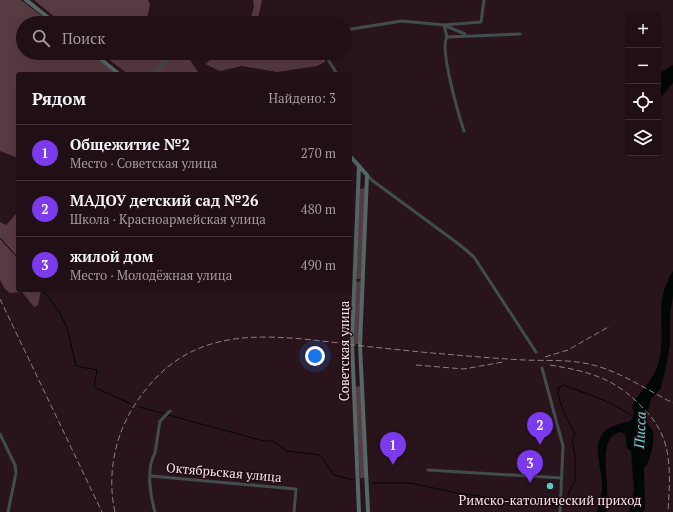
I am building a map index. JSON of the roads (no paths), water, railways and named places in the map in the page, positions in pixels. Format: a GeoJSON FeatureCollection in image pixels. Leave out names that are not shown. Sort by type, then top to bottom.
{"type":"FeatureCollection","features":[{"type":"Feature","properties":{"kind":"main road"},"geometry":{"type":"LineString","coordinates":[[26,0],[46,16]]}},
{"type":"Feature","properties":{"kind":"main road"},"geometry":{"type":"LineString","coordinates":[[102,60],[117,72]]}},
{"type":"Feature","properties":{"kind":"main road"},"geometry":{"type":"LineString","coordinates":[[352,158],[367,175]]}},
{"type":"Feature","properties":{"kind":"main road","name":"Советская улица"},"geometry":{"type":"LineString","coordinates":[[359,166],[352,343],[359,512]]}},
{"type":"Feature","properties":{"kind":"main road","name":"Советская улица"},"geometry":{"type":"LineString","coordinates":[[367,175],[361,332],[368,512]]}},
{"type":"Feature","properties":{"kind":"street"},"geometry":{"type":"LineString","coordinates":[[352,29],[402,20],[444,25],[481,22],[484,0]]}},
{"type":"Feature","properties":{"kind":"street"},"geometry":{"type":"LineString","coordinates":[[444,25],[467,35]]}},
{"type":"Feature","properties":{"kind":"street"},"geometry":{"type":"LineString","coordinates":[[444,25],[447,37],[444,45],[452,89],[464,131]]}},
{"type":"Feature","properties":{"kind":"street"},"geometry":{"type":"LineString","coordinates":[[447,37],[520,34]]}},
{"type":"Feature","properties":{"kind":"street"},"geometry":{"type":"LineString","coordinates":[[157,72],[166,60]]}},
{"type":"Feature","properties":{"kind":"street"},"geometry":{"type":"LineString","coordinates":[[329,60],[336,72]]}},
{"type":"Feature","properties":{"kind":"street"},"geometry":{"type":"LineString","coordinates":[[367,175],[373,182],[460,245],[474,257],[536,352]]}},
{"type":"Feature","properties":{"kind":"street"},"geometry":{"type":"LineString","coordinates":[[542,368],[563,446],[560,512]]}},
{"type":"Feature","properties":{"kind":"street"},"geometry":{"type":"LineString","coordinates":[[354,386],[362,385]]}},
{"type":"Feature","properties":{"kind":"street"},"geometry":{"type":"LineString","coordinates":[[155,512],[152,500],[151,476],[160,422],[170,412]]}},
{"type":"Feature","properties":{"kind":"street"},"geometry":{"type":"LineString","coordinates":[[0,434],[15,465],[16,473],[8,512]]}},
{"type":"Feature","properties":{"kind":"street"},"geometry":{"type":"LineString","coordinates":[[428,470],[562,478]]}},
{"type":"Feature","properties":{"kind":"street","name":"Октябрьская улица"},"geometry":{"type":"LineString","coordinates":[[151,476],[296,489],[294,512]]}},
{"type":"Feature","properties":{"kind":"street"},"geometry":{"type":"LineString","coordinates":[[358,479],[367,479]]}},
{"type":"Feature","properties":{"kind":"water"},"geometry":{"type":"Polygon","coordinates":[[[673,65],[673,83],[661,97],[661,84],[661,72],[673,65]]]}},
{"type":"Feature","properties":{"kind":"water","name":"Писса"},"geometry":{"type":"Polygon","coordinates":[[[673,271],[670,344],[667,362],[661,388],[650,400],[646,418],[648,424],[654,432],[653,446],[644,468],[645,508],[643,512],[629,512],[634,490],[631,451],[627,448],[625,434],[621,432],[614,434],[606,449],[606,512],[597,512],[602,485],[598,455],[599,441],[602,434],[607,429],[631,421],[634,413],[632,405],[657,367],[662,337],[661,305],[663,294],[673,271]]]}},
{"type":"Feature","properties":{"kind":"waterway"},"geometry":{"type":"LineString","coordinates":[[0,238],[16,256]]}},
{"type":"Feature","properties":{"kind":"waterway"},"geometry":{"type":"LineString","coordinates":[[44,292],[60,313],[67,328],[76,366],[97,370],[94,387],[131,404]]}},
{"type":"Feature","properties":{"kind":"waterway","name":"Писса"},"geometry":{"type":"LineString","coordinates":[[372,483],[410,483],[457,493],[564,507],[569,492],[575,482],[575,456],[572,440],[575,434],[562,407],[558,395],[558,388],[563,385],[590,395],[616,406],[632,416]]}},
{"type":"Feature","properties":{"kind":"waterway"},"geometry":{"type":"LineString","coordinates":[[139,407],[165,414]]}},
{"type":"Feature","properties":{"kind":"waterway"},"geometry":{"type":"LineString","coordinates":[[168,415],[264,441],[273,441],[287,451],[320,455],[334,475],[354,480]]}},
{"type":"Feature","properties":{"kind":"railway"},"geometry":{"type":"LineString","coordinates":[[0,299],[102,512]]}},
{"type":"Feature","properties":{"kind":"railway"},"geometry":{"type":"LineString","coordinates":[[545,357],[568,350],[610,326]]}},
{"type":"Feature","properties":{"kind":"railway"},"geometry":{"type":"LineString","coordinates":[[115,512],[112,485],[114,458],[121,431],[134,406],[154,380],[176,361],[199,348],[224,341],[251,337],[279,337],[421,352],[585,363],[614,372],[673,403]]}},
{"type":"Feature","properties":{"kind":"railway"},"geometry":{"type":"LineString","coordinates":[[416,365],[464,369],[503,362]]}},
{"type":"Feature","properties":{"kind":"railway"},"geometry":{"type":"LineString","coordinates":[[550,365],[578,370],[612,383],[633,398],[652,418],[659,428],[666,445],[669,474],[668,512]]}},
{"type":"Feature","properties":{"kind":"place","name":"МАДОУ детский сад №26"},"geometry":{"type":"Point","coordinates":[540,445]}},
{"type":"Feature","properties":{"kind":"place","name":"Общежитие №2"},"geometry":{"type":"Point","coordinates":[393,465]}},
{"type":"Feature","properties":{"kind":"place","name":"жилой дом"},"geometry":{"type":"Point","coordinates":[530,483]}},
{"type":"Feature","properties":{"kind":"place","name":"Римско-католический приход"},"geometry":{"type":"Point","coordinates":[550,486]}}]}
